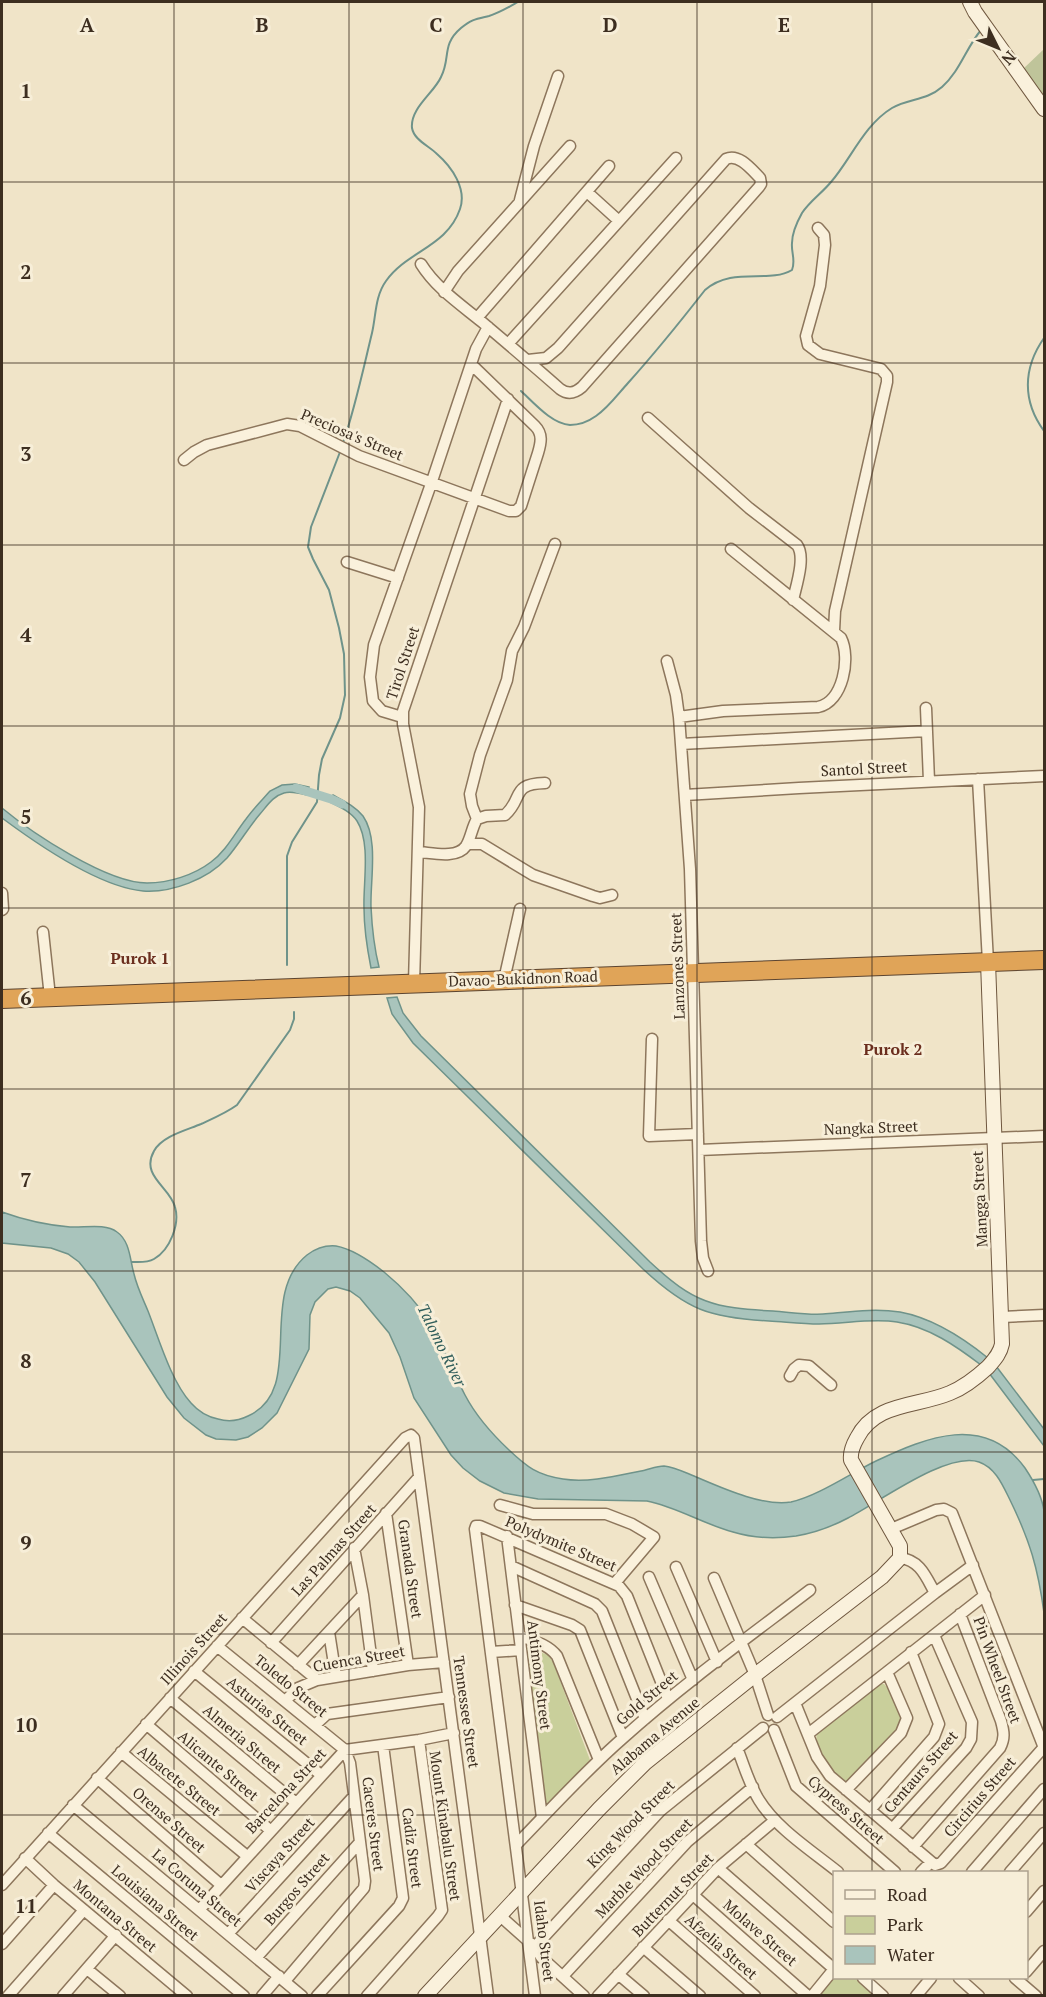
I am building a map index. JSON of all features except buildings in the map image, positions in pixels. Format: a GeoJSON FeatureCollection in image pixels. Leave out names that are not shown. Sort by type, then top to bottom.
{"type":"FeatureCollection","features":[{"type":"Feature","properties":{"kind":"highway","name":"Davao-Bukidnon Road"},"geometry":{"type":"LineString","coordinates":[[2,999],[1044,960]]}},
{"type":"Feature","properties":{"kind":"street"},"geometry":{"type":"LineString","coordinates":[[970,2],[1044,109]]}},
{"type":"Feature","properties":{"kind":"street"},"geometry":{"type":"LineString","coordinates":[[520,201],[534,146],[558,76]]}},
{"type":"Feature","properties":{"kind":"street"},"geometry":{"type":"LineString","coordinates":[[444,292],[452,278],[570,146]]}},
{"type":"Feature","properties":{"kind":"street"},"geometry":{"type":"LineString","coordinates":[[421,264],[444,292],[565,392],[573,392],[578,390],[759,188],[760,178],[736,157],[726,159],[558,348],[546,358],[528,360]]}},
{"type":"Feature","properties":{"kind":"street"},"geometry":{"type":"LineString","coordinates":[[508,344],[676,158]]}},
{"type":"Feature","properties":{"kind":"street"},"geometry":{"type":"LineString","coordinates":[[477,318],[609,166]]}},
{"type":"Feature","properties":{"kind":"street"},"geometry":{"type":"LineString","coordinates":[[587,192],[619,221]]}},
{"type":"Feature","properties":{"kind":"street"},"geometry":{"type":"LineString","coordinates":[[818,228],[824,235],[825,245],[820,286],[806,336],[808,345],[820,354],[880,369],[886,376],[887,382],[835,611],[834,631]]}},
{"type":"Feature","properties":{"kind":"street"},"geometry":{"type":"LineString","coordinates":[[402,717],[388,714],[376,707],[371,693],[370,677],[374,645],[471,364],[480,339],[488,327]]}},
{"type":"Feature","properties":{"kind":"street"},"geometry":{"type":"LineString","coordinates":[[471,364],[508,399]]}},
{"type":"Feature","properties":{"kind":"street","name":"Tirol Street"},"geometry":{"type":"LineString","coordinates":[[414,983],[419,807],[402,717],[408,693],[508,399]]}},
{"type":"Feature","properties":{"kind":"street","name":"Preciosa's Street"},"geometry":{"type":"LineString","coordinates":[[184,460],[207,445],[287,424],[300,426],[348,451],[431,484],[509,512],[516,511],[521,506],[541,444],[540,434],[535,426],[508,399]]}},
{"type":"Feature","properties":{"kind":"street"},"geometry":{"type":"LineString","coordinates":[[648,418],[749,508],[797,545],[801,558],[793,600]]}},
{"type":"Feature","properties":{"kind":"street"},"geometry":{"type":"LineString","coordinates":[[477,819],[470,795],[480,755],[507,680],[512,651],[524,627],[555,544]]}},
{"type":"Feature","properties":{"kind":"street"},"geometry":{"type":"LineString","coordinates":[[678,717],[723,711],[818,707],[829,704],[838,693],[846,655],[841,638],[731,549]]}},
{"type":"Feature","properties":{"kind":"street"},"geometry":{"type":"LineString","coordinates":[[346,562],[398,578]]}},
{"type":"Feature","properties":{"kind":"street","name":"Lanzones Street"},"geometry":{"type":"LineString","coordinates":[[667,661],[675,690],[681,744],[690,869],[701,1241],[708,1270]]}},
{"type":"Feature","properties":{"kind":"street"},"geometry":{"type":"LineString","coordinates":[[926,708],[929,781]]}},
{"type":"Feature","properties":{"kind":"street"},"geometry":{"type":"LineString","coordinates":[[681,744],[927,732]]}},
{"type":"Feature","properties":{"kind":"street","name":"Santol Street"},"geometry":{"type":"LineString","coordinates":[[685,795],[1044,776]]}},
{"type":"Feature","properties":{"kind":"street","name":"Mangga Street"},"geometry":{"type":"LineString","coordinates":[[888,1524],[852,1463],[853,1445],[862,1428],[871,1419],[887,1411],[951,1393],[970,1383],[996,1359],[1001,1349],[1002,1317],[993,1138],[988,962],[978,779]]}},
{"type":"Feature","properties":{"kind":"street"},"geometry":{"type":"LineString","coordinates":[[419,852],[452,854],[463,849],[468,844],[477,819],[505,815],[523,788],[528,785],[545,783]]}},
{"type":"Feature","properties":{"kind":"street"},"geometry":{"type":"LineString","coordinates":[[468,844],[482,844],[533,875],[593,897],[612,895]]}},
{"type":"Feature","properties":{"kind":"street"},"geometry":{"type":"LineString","coordinates":[[2,893],[2,910]]}},
{"type":"Feature","properties":{"kind":"street"},"geometry":{"type":"LineString","coordinates":[[504,980],[520,909]]}},
{"type":"Feature","properties":{"kind":"street"},"geometry":{"type":"LineString","coordinates":[[43,932],[50,997]]}},
{"type":"Feature","properties":{"kind":"street"},"geometry":{"type":"LineString","coordinates":[[652,1039],[649,1136],[698,1134]]}},
{"type":"Feature","properties":{"kind":"street","name":"Nangka Street"},"geometry":{"type":"LineString","coordinates":[[699,1150],[1044,1136]]}},
{"type":"Feature","properties":{"kind":"street"},"geometry":{"type":"LineString","coordinates":[[1002,1317],[1044,1315]]}},
{"type":"Feature","properties":{"kind":"street"},"geometry":{"type":"LineString","coordinates":[[790,1376],[799,1365],[809,1366],[831,1385]]}},
{"type":"Feature","properties":{"kind":"street","name":"Tennessee Street"},"geometry":{"type":"LineString","coordinates":[[411,1435],[414,1438],[454,1732],[487,1994]]}},
{"type":"Feature","properties":{"kind":"street","name":"Illinois Street"},"geometry":{"type":"LineString","coordinates":[[2,1885],[405,1438],[411,1435]]}},
{"type":"Feature","properties":{"kind":"street","name":"Las Palmas Street"},"geometry":{"type":"LineString","coordinates":[[271,1643],[419,1477]]}},
{"type":"Feature","properties":{"kind":"street"},"geometry":{"type":"LineString","coordinates":[[500,1505],[533,1514],[606,1514],[632,1524],[654,1537],[615,1583]]}},
{"type":"Feature","properties":{"kind":"street"},"geometry":{"type":"LineString","coordinates":[[935,1593],[917,1564],[900,1557],[900,1546],[888,1524],[936,1510],[947,1510],[954,1516],[1044,1747]]}},
{"type":"Feature","properties":{"kind":"street","name":"Granada Street"},"geometry":{"type":"LineString","coordinates":[[386,1513],[408,1665]]}},
{"type":"Feature","properties":{"kind":"street","name":"Polydymite Street"},"geometry":{"type":"LineString","coordinates":[[477,1526],[507,1536],[615,1583],[623,1590],[668,1699]]}},
{"type":"Feature","properties":{"kind":"street","name":"Idaho Street"},"geometry":{"type":"LineString","coordinates":[[477,1526],[475,1529],[531,1947],[535,1995]]}},
{"type":"Feature","properties":{"kind":"street","name":"Antimony Street"},"geometry":{"type":"LineString","coordinates":[[507,1536],[542,1818]]}},
{"type":"Feature","properties":{"kind":"street"},"geometry":{"type":"LineString","coordinates":[[354,1548],[373,1671]]}},
{"type":"Feature","properties":{"kind":"street","name":"Alabama Avenue"},"geometry":{"type":"LineString","coordinates":[[425,1995],[630,1777],[755,1674],[882,1577],[900,1557]]}},
{"type":"Feature","properties":{"kind":"street"},"geometry":{"type":"LineString","coordinates":[[769,1729],[762,1720],[795,1703],[973,1565]]}},
{"type":"Feature","properties":{"kind":"street"},"geometry":{"type":"LineString","coordinates":[[510,1566],[595,1604],[602,1611],[645,1719]]}},
{"type":"Feature","properties":{"kind":"street"},"geometry":{"type":"LineString","coordinates":[[676,1567],[717,1662]]}},
{"type":"Feature","properties":{"kind":"street"},"geometry":{"type":"LineString","coordinates":[[649,1577],[693,1680]]}},
{"type":"Feature","properties":{"kind":"street"},"geometry":{"type":"LineString","coordinates":[[714,1578],[772,1716]]}},
{"type":"Feature","properties":{"kind":"street","name":"Gold Street"},"geometry":{"type":"LineString","coordinates":[[516,1845],[598,1760],[623,1738],[668,1699],[810,1590]]}},
{"type":"Feature","properties":{"kind":"street"},"geometry":{"type":"LineString","coordinates":[[298,1665],[363,1595]]}},
{"type":"Feature","properties":{"kind":"street"},"geometry":{"type":"LineString","coordinates":[[808,1734],[985,1595]]}},
{"type":"Feature","properties":{"kind":"street"},"geometry":{"type":"LineString","coordinates":[[515,1605],[572,1625],[579,1630],[623,1738]]}},
{"type":"Feature","properties":{"kind":"street","name":"Pin Wheel Street"},"geometry":{"type":"LineString","coordinates":[[913,1847],[1004,1742],[1001,1721],[960,1614]]}},
{"type":"Feature","properties":{"kind":"street"},"geometry":{"type":"LineString","coordinates":[[242,1618],[317,1680]]}},
{"type":"Feature","properties":{"kind":"street"},"geometry":{"type":"LineString","coordinates":[[329,1632],[336,1677]]}},
{"type":"Feature","properties":{"kind":"street","name":"Centaurs Street"},"geometry":{"type":"LineString","coordinates":[[892,1829],[966,1748],[971,1739],[972,1722],[934,1635]]}},
{"type":"Feature","properties":{"kind":"street"},"geometry":{"type":"LineString","coordinates":[[520,1636],[550,1648],[557,1656],[598,1760]]}},
{"type":"Feature","properties":{"kind":"street","name":"Toledo Street"},"geometry":{"type":"LineString","coordinates":[[217,1646],[345,1750]]}},
{"type":"Feature","properties":{"kind":"street"},"geometry":{"type":"LineString","coordinates":[[491,1652],[521,1650]]}},
{"type":"Feature","properties":{"kind":"street"},"geometry":{"type":"LineString","coordinates":[[870,1810],[934,1737],[938,1728],[911,1652]]}},
{"type":"Feature","properties":{"kind":"street","name":"Cuenca Street"},"geometry":{"type":"LineString","coordinates":[[285,1701],[298,1688],[317,1680],[408,1665],[444,1662]]}},
{"type":"Feature","properties":{"kind":"street","name":"Asturias Street"},"geometry":{"type":"LineString","coordinates":[[194,1671],[321,1775]]}},
{"type":"Feature","properties":{"kind":"street"},"geometry":{"type":"LineString","coordinates":[[846,1790],[901,1733],[906,1722],[905,1713],[887,1672]]}},
{"type":"Feature","properties":{"kind":"street"},"geometry":{"type":"LineString","coordinates":[[315,1725],[327,1714],[449,1697]]}},
{"type":"Feature","properties":{"kind":"street","name":"Almeria Street"},"geometry":{"type":"LineString","coordinates":[[170,1698],[295,1802]]}},
{"type":"Feature","properties":{"kind":"street"},"geometry":{"type":"LineString","coordinates":[[795,1703],[824,1769],[934,1864]]}},
{"type":"Feature","properties":{"kind":"street","name":"Alicante Street"},"geometry":{"type":"LineString","coordinates":[[146,1724],[270,1830]]}},
{"type":"Feature","properties":{"kind":"street","name":"King Wood Street"},"geometry":{"type":"LineString","coordinates":[[531,1947],[660,1811],[737,1748],[769,1729]]}},
{"type":"Feature","properties":{"kind":"street","name":"Cypress Street"},"geometry":{"type":"LineString","coordinates":[[769,1729],[796,1786],[894,1871]]}},
{"type":"Feature","properties":{"kind":"street","name":"Barcelona Street"},"geometry":{"type":"LineString","coordinates":[[200,1909],[295,1802],[345,1750],[418,1740],[454,1732]]}},
{"type":"Feature","properties":{"kind":"street","name":"Mount Kinabalu Street"},"geometry":{"type":"LineString","coordinates":[[367,1995],[442,1910],[418,1740]]}},
{"type":"Feature","properties":{"kind":"street","name":"Cadiz Street"},"geometry":{"type":"LineString","coordinates":[[318,1995],[404,1898],[383,1744]]}},
{"type":"Feature","properties":{"kind":"street","name":"Circirius Street"},"geometry":{"type":"LineString","coordinates":[[923,1871],[934,1864],[1044,1747]]}},
{"type":"Feature","properties":{"kind":"street"},"geometry":{"type":"LineString","coordinates":[[737,1748],[758,1799],[775,1820],[837,1871]]}},
{"type":"Feature","properties":{"kind":"street","name":"Caceres Street"},"geometry":{"type":"LineString","coordinates":[[262,1995],[282,1979],[364,1888],[350,1763],[345,1750]]}},
{"type":"Feature","properties":{"kind":"street","name":"Albacete Street"},"geometry":{"type":"LineString","coordinates":[[121,1752],[247,1856]]}},
{"type":"Feature","properties":{"kind":"street","name":"Orense Street"},"geometry":{"type":"LineString","coordinates":[[97,1778],[221,1885]]}},
{"type":"Feature","properties":{"kind":"street","name":"Marble Wood Street"},"geometry":{"type":"LineString","coordinates":[[563,1976],[687,1842],[753,1787]]}},
{"type":"Feature","properties":{"kind":"street"},"geometry":{"type":"LineString","coordinates":[[973,1871],[1044,1789]]}},
{"type":"Feature","properties":{"kind":"street","name":"Viscaya Street"},"geometry":{"type":"LineString","coordinates":[[228,1934],[354,1796]]}},
{"type":"Feature","properties":{"kind":"street","name":"La Coruna Street"},"geometry":{"type":"LineString","coordinates":[[73,1805],[302,1995]]}},
{"type":"Feature","properties":{"kind":"street","name":"Butternut Street"},"geometry":{"type":"LineString","coordinates":[[598,1995],[718,1868],[775,1820]]}},
{"type":"Feature","properties":{"kind":"street","name":"Louisiana Street"},"geometry":{"type":"LineString","coordinates":[[48,1833],[244,1995]]}},
{"type":"Feature","properties":{"kind":"street"},"geometry":{"type":"LineString","coordinates":[[1011,1871],[1044,1833]]}},
{"type":"Feature","properties":{"kind":"street","name":"Burgos Street"},"geometry":{"type":"LineString","coordinates":[[257,1957],[360,1842]]}},
{"type":"Feature","properties":{"kind":"street"},"geometry":{"type":"LineString","coordinates":[[747,1844],[833,1921]]}},
{"type":"Feature","properties":{"kind":"street","name":"Montana Street"},"geometry":{"type":"LineString","coordinates":[[25,1858],[54,1885],[187,1995]]}},
{"type":"Feature","properties":{"kind":"street"},"geometry":{"type":"LineString","coordinates":[[718,1868],[833,1968]]}},
{"type":"Feature","properties":{"kind":"street"},"geometry":{"type":"LineString","coordinates":[[2,1944],[54,1885]]}},
{"type":"Feature","properties":{"kind":"street"},"geometry":{"type":"LineString","coordinates":[[1028,1910],[1044,1891]]}},
{"type":"Feature","properties":{"kind":"street","name":"Molave Street"},"geometry":{"type":"LineString","coordinates":[[692,1894],[810,1995]]}},
{"type":"Feature","properties":{"kind":"street"},"geometry":{"type":"LineString","coordinates":[[8,1995],[84,1910]]}},
{"type":"Feature","properties":{"kind":"street"},"geometry":{"type":"LineString","coordinates":[[496,1917],[563,1976],[576,1991],[584,1995]]}},
{"type":"Feature","properties":{"kind":"street","name":"Afzelia Street"},"geometry":{"type":"LineString","coordinates":[[668,1920],[755,1995]]}},
{"type":"Feature","properties":{"kind":"street"},"geometry":{"type":"LineString","coordinates":[[63,1995],[116,1935]]}},
{"type":"Feature","properties":{"kind":"street"},"geometry":{"type":"LineString","coordinates":[[643,1947],[700,1995]]}},
{"type":"Feature","properties":{"kind":"street"},"geometry":{"type":"LineString","coordinates":[[1028,1970],[1044,1951]]}},
{"type":"Feature","properties":{"kind":"street"},"geometry":{"type":"LineString","coordinates":[[87,1969],[120,1995]]}},
{"type":"Feature","properties":{"kind":"street"},"geometry":{"type":"LineString","coordinates":[[810,1995],[833,1970]]}},
{"type":"Feature","properties":{"kind":"street"},"geometry":{"type":"LineString","coordinates":[[618,1974],[644,1995]]}},
{"type":"Feature","properties":{"kind":"street"},"geometry":{"type":"LineString","coordinates":[[865,1979],[884,1995]]}},
{"type":"Feature","properties":{"kind":"street"},"geometry":{"type":"LineString","coordinates":[[874,1987],[880,1979]]}},
{"type":"Feature","properties":{"kind":"street"},"geometry":{"type":"LineString","coordinates":[[918,1995],[930,1979]]}},
{"type":"Feature","properties":{"kind":"street"},"geometry":{"type":"LineString","coordinates":[[961,1979],[979,1995]]}},
{"type":"Feature","properties":{"kind":"street"},"geometry":{"type":"LineString","coordinates":[[1019,1979],[1036,1995]]}},
{"type":"Feature","properties":{"kind":"green space"},"geometry":{"type":"Polygon","coordinates":[[[1044,49],[1044,98],[1022,70],[1044,49]]]}},
{"type":"Feature","properties":{"kind":"green space"},"geometry":{"type":"Polygon","coordinates":[[[526,1647],[548,1655],[553,1662],[590,1760],[546,1809],[526,1647]]]}},
{"type":"Feature","properties":{"kind":"green space"},"geometry":{"type":"Polygon","coordinates":[[[878,1684],[884,1684],[895,1699],[900,1712],[900,1724],[897,1731],[851,1780],[846,1782],[825,1760],[818,1746],[817,1732],[878,1684]]]}},
{"type":"Feature","properties":{"kind":"green space"},"geometry":{"type":"Polygon","coordinates":[[[833,1976],[833,1979],[858,1979],[879,1995],[818,1996],[833,1976]]]}},
{"type":"Feature","properties":{"kind":"water"},"geometry":{"type":"Polygon","coordinates":[[[295,784],[309,787],[307,795],[295,792],[280,794],[256,819],[219,866],[189,883],[166,890],[143,891],[107,882],[69,863],[2,818],[2,808],[51,843],[91,866],[131,881],[155,883],[172,880],[204,867],[226,847],[270,791],[282,785],[295,784]]]}},
{"type":"Feature","properties":{"kind":"water"},"geometry":{"type":"Polygon","coordinates":[[[333,795],[360,812],[368,825],[371,836],[373,860],[371,915],[379,967],[371,968],[366,938],[364,840],[357,821],[352,815],[330,802],[333,795]]]}},
{"type":"Feature","properties":{"kind":"water"},"geometry":{"type":"Polygon","coordinates":[[[397,997],[403,1013],[421,1036],[650,1262],[692,1295],[719,1305],[752,1310],[817,1314],[871,1310],[900,1312],[947,1329],[988,1358],[981,1365],[952,1344],[931,1333],[897,1322],[813,1324],[748,1320],[715,1314],[687,1303],[643,1269],[413,1043],[392,1014],[387,998],[397,997]]]}},
{"type":"Feature","properties":{"kind":"water"},"geometry":{"type":"Polygon","coordinates":[[[2,1212],[52,1225],[94,1226],[117,1232],[125,1240],[138,1288],[177,1383],[197,1409],[222,1420],[244,1418],[265,1403],[275,1386],[279,1364],[281,1317],[292,1273],[310,1253],[320,1248],[336,1246],[355,1253],[379,1268],[409,1296],[431,1324],[469,1403],[479,1417],[496,1438],[521,1461],[546,1475],[563,1479],[592,1480],[664,1466],[755,1499],[780,1503],[812,1495],[895,1452],[935,1438],[974,1435],[992,1440],[1009,1451],[1025,1468],[1043,1505],[1045,1518],[1044,1613],[1032,1555],[1017,1515],[998,1478],[990,1468],[979,1462],[965,1461],[949,1464],[931,1471],[835,1524],[796,1536],[756,1537],[741,1534],[647,1501],[538,1499],[504,1493],[480,1481],[451,1455],[414,1398],[389,1333],[360,1298],[350,1291],[336,1287],[328,1289],[315,1302],[310,1315],[309,1349],[277,1413],[262,1428],[248,1437],[236,1440],[216,1439],[206,1435],[184,1418],[167,1397],[95,1282],[79,1262],[68,1254],[51,1248],[2,1243],[2,1212]]]}},
{"type":"Feature","properties":{"kind":"water"},"geometry":{"type":"Polygon","coordinates":[[[996,1366],[1044,1429],[1044,1446],[989,1373],[996,1366]]]}},
{"type":"Feature","properties":{"kind":"waterway"},"geometry":{"type":"LineString","coordinates":[[343,443],[359,389],[382,287],[405,262],[446,232],[454,222],[462,201],[460,186],[453,172],[443,159],[416,136],[413,132],[412,121],[418,107],[441,77],[449,46],[455,34],[471,21],[496,13],[518,2]]}},
{"type":"Feature","properties":{"kind":"waterway"},"geometry":{"type":"LineString","coordinates":[[521,391],[544,412],[563,424],[570,425],[587,421],[613,401],[705,290],[727,279],[772,276],[792,270],[793,235],[805,209],[831,182],[866,133],[882,115],[898,105],[936,92],[948,81],[981,30]]}},
{"type":"Feature","properties":{"kind":"waterway"},"geometry":{"type":"LineString","coordinates":[[1044,338],[1032,361],[1028,385],[1032,408],[1044,431]]}},
{"type":"Feature","properties":{"kind":"waterway"},"geometry":{"type":"LineString","coordinates":[[287,965],[287,856],[292,842],[317,802],[322,759],[340,718],[345,695],[344,654],[339,628],[329,590],[308,547],[311,527],[340,452]]}},
{"type":"Feature","properties":{"kind":"waterway"},"geometry":{"type":"LineString","coordinates":[[296,788],[342,804]]}},
{"type":"Feature","properties":{"kind":"waterway"},"geometry":{"type":"LineString","coordinates":[[132,1262],[149,1261],[160,1255],[175,1229],[175,1207],[168,1193],[157,1181],[151,1167],[154,1151],[169,1137],[201,1124],[237,1105],[290,1030],[294,1012]]}},
{"type":"Feature","properties":{"kind":"waterway"},"geometry":{"type":"LineString","coordinates":[[1033,1480],[1044,1479]]}},
{"type":"Feature","properties":{"kind":"district","name":"Purok 1"},"geometry":{"type":"Point","coordinates":[140,958]}},
{"type":"Feature","properties":{"kind":"district","name":"Purok 2"},"geometry":{"type":"Point","coordinates":[893,1049]}},
{"type":"Feature","properties":{"kind":"water label","name":"Talomo River"},"geometry":{"type":"Point","coordinates":[442,1345]}}]}
